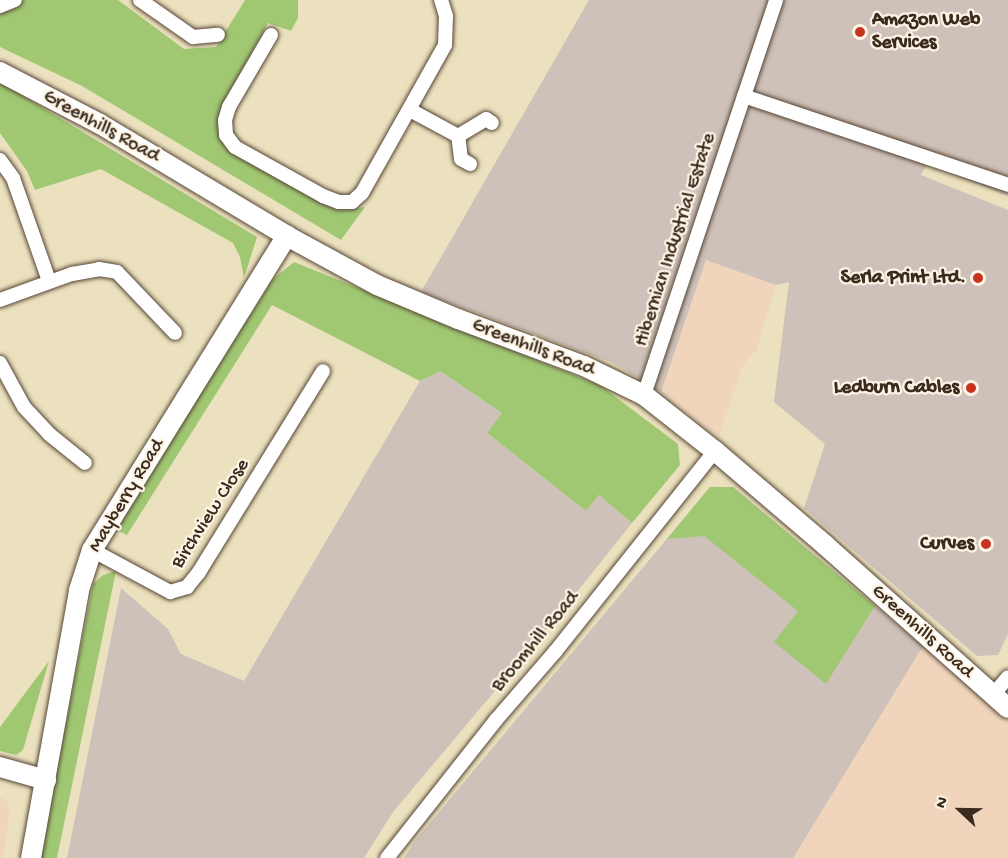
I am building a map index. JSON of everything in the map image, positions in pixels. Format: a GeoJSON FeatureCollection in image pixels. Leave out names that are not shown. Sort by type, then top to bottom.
{"type":"FeatureCollection","features":[{"type":"Feature","properties":{"kind":"main road","name":"Greenhills Road"},"geometry":{"type":"LineString","coordinates":[[0,72],[100,124],[287,236],[377,285],[458,320],[584,366],[644,395],[715,451],[1000,702]]}},
{"type":"Feature","properties":{"kind":"main road","name":"Mayberry Road"},"geometry":{"type":"LineString","coordinates":[[31,858],[80,590],[92,550],[287,236]]}},
{"type":"Feature","properties":{"kind":"main road"},"geometry":{"type":"LineString","coordinates":[[0,767],[46,780]]}},
{"type":"Feature","properties":{"kind":"street"},"geometry":{"type":"LineString","coordinates":[[0,6],[15,0]]}},
{"type":"Feature","properties":{"kind":"street"},"geometry":{"type":"LineString","coordinates":[[140,0],[193,37],[218,35]]}},
{"type":"Feature","properties":{"kind":"street"},"geometry":{"type":"LineString","coordinates":[[271,35],[229,107],[225,120],[226,135],[235,147],[323,196],[339,202],[352,202],[362,193],[445,45],[446,16],[441,0]]}},
{"type":"Feature","properties":{"kind":"street","name":"Hibernian Industrial Estate"},"geometry":{"type":"LineString","coordinates":[[644,395],[776,0]]}},
{"type":"Feature","properties":{"kind":"street"},"geometry":{"type":"LineString","coordinates":[[744,96],[1008,184]]}},
{"type":"Feature","properties":{"kind":"street"},"geometry":{"type":"LineString","coordinates":[[410,110],[458,136]]}},
{"type":"Feature","properties":{"kind":"street"},"geometry":{"type":"LineString","coordinates":[[458,136],[486,119],[492,123]]}},
{"type":"Feature","properties":{"kind":"street"},"geometry":{"type":"LineString","coordinates":[[458,136],[461,159],[470,164]]}},
{"type":"Feature","properties":{"kind":"street"},"geometry":{"type":"LineString","coordinates":[[0,160],[13,178],[49,280]]}},
{"type":"Feature","properties":{"kind":"street"},"geometry":{"type":"LineString","coordinates":[[0,300],[49,280],[99,269],[117,272],[175,333]]}},
{"type":"Feature","properties":{"kind":"street"},"geometry":{"type":"LineString","coordinates":[[0,363],[24,407],[49,434],[85,464]]}},
{"type":"Feature","properties":{"kind":"street","name":"Birchview Close"},"geometry":{"type":"LineString","coordinates":[[92,550],[170,592],[187,587],[199,572],[323,371]]}},
{"type":"Feature","properties":{"kind":"street","name":"Broomhill Road"},"geometry":{"type":"LineString","coordinates":[[387,858],[715,451]]}},
{"type":"Feature","properties":{"kind":"street"},"geometry":{"type":"LineString","coordinates":[[1000,702],[1008,677]]}},
{"type":"Feature","properties":{"kind":"shaded area"},"geometry":{"type":"Polygon","coordinates":[[[589,0],[1008,0],[1008,196],[927,164],[921,175],[1008,210],[1008,634],[998,655],[977,656],[804,508],[825,444],[774,402],[789,282],[776,285],[706,260],[661,392],[613,363],[421,292],[589,0]]]}},
{"type":"Feature","properties":{"kind":"shaded area"},"geometry":{"type":"Polygon","coordinates":[[[706,260],[776,285],[756,351],[743,365],[719,437],[661,392],[706,260]]]}},
{"type":"Feature","properties":{"kind":"shaded area"},"geometry":{"type":"Polygon","coordinates":[[[440,371],[502,413],[487,433],[586,511],[599,495],[632,523],[553,622],[393,812],[364,858],[67,858],[121,588],[168,629],[181,654],[244,681],[420,381],[440,371]]]}},
{"type":"Feature","properties":{"kind":"shaded area"},"geometry":{"type":"Polygon","coordinates":[[[710,487],[733,487],[923,646],[793,858],[404,858],[415,841],[710,487]]]}},
{"type":"Feature","properties":{"kind":"shaded area"},"geometry":{"type":"Polygon","coordinates":[[[923,646],[1008,720],[1008,858],[793,858],[923,646]]]}},
{"type":"Feature","properties":{"kind":"shaded area"},"geometry":{"type":"Polygon","coordinates":[[[0,797],[7,801],[10,811],[3,858],[0,858],[0,797]]]}},
{"type":"Feature","properties":{"kind":"green space"},"geometry":{"type":"Polygon","coordinates":[[[23,0],[118,0],[184,49],[216,47],[245,0],[298,0],[298,18],[291,31],[268,23],[221,108],[218,123],[220,136],[227,148],[336,208],[345,210],[365,207],[341,240],[82,86],[0,47],[0,14],[16,8],[23,0]]]}},
{"type":"Feature","properties":{"kind":"green space"},"geometry":{"type":"Polygon","coordinates":[[[0,82],[257,237],[244,278],[240,257],[233,243],[101,169],[35,190],[27,171],[0,133],[0,82]]]}},
{"type":"Feature","properties":{"kind":"green space"},"geometry":{"type":"Polygon","coordinates":[[[294,262],[601,386],[678,444],[680,465],[632,523],[599,495],[586,511],[487,433],[502,413],[440,371],[420,381],[272,305],[127,535],[115,529],[273,279],[294,262]]]}},
{"type":"Feature","properties":{"kind":"green space"},"geometry":{"type":"Polygon","coordinates":[[[710,487],[733,487],[875,606],[826,684],[774,642],[798,611],[704,536],[667,539],[710,487]]]}},
{"type":"Feature","properties":{"kind":"green space"},"geometry":{"type":"Polygon","coordinates":[[[116,571],[57,858],[40,858],[93,584],[103,575],[116,571]]]}},
{"type":"Feature","properties":{"kind":"green space"},"geometry":{"type":"Polygon","coordinates":[[[49,661],[23,750],[16,755],[0,751],[0,727],[49,661]]]}},
{"type":"Feature","properties":{"kind":"place","name":"Amazon Web Services"},"geometry":{"type":"Point","coordinates":[860,32]}},
{"type":"Feature","properties":{"kind":"place","name":"Serla Print Ltd."},"geometry":{"type":"Point","coordinates":[978,278]}},
{"type":"Feature","properties":{"kind":"place","name":"Ledburn Cables"},"geometry":{"type":"Point","coordinates":[971,388]}},
{"type":"Feature","properties":{"kind":"place","name":"Curves"},"geometry":{"type":"Point","coordinates":[986,544]}}]}
